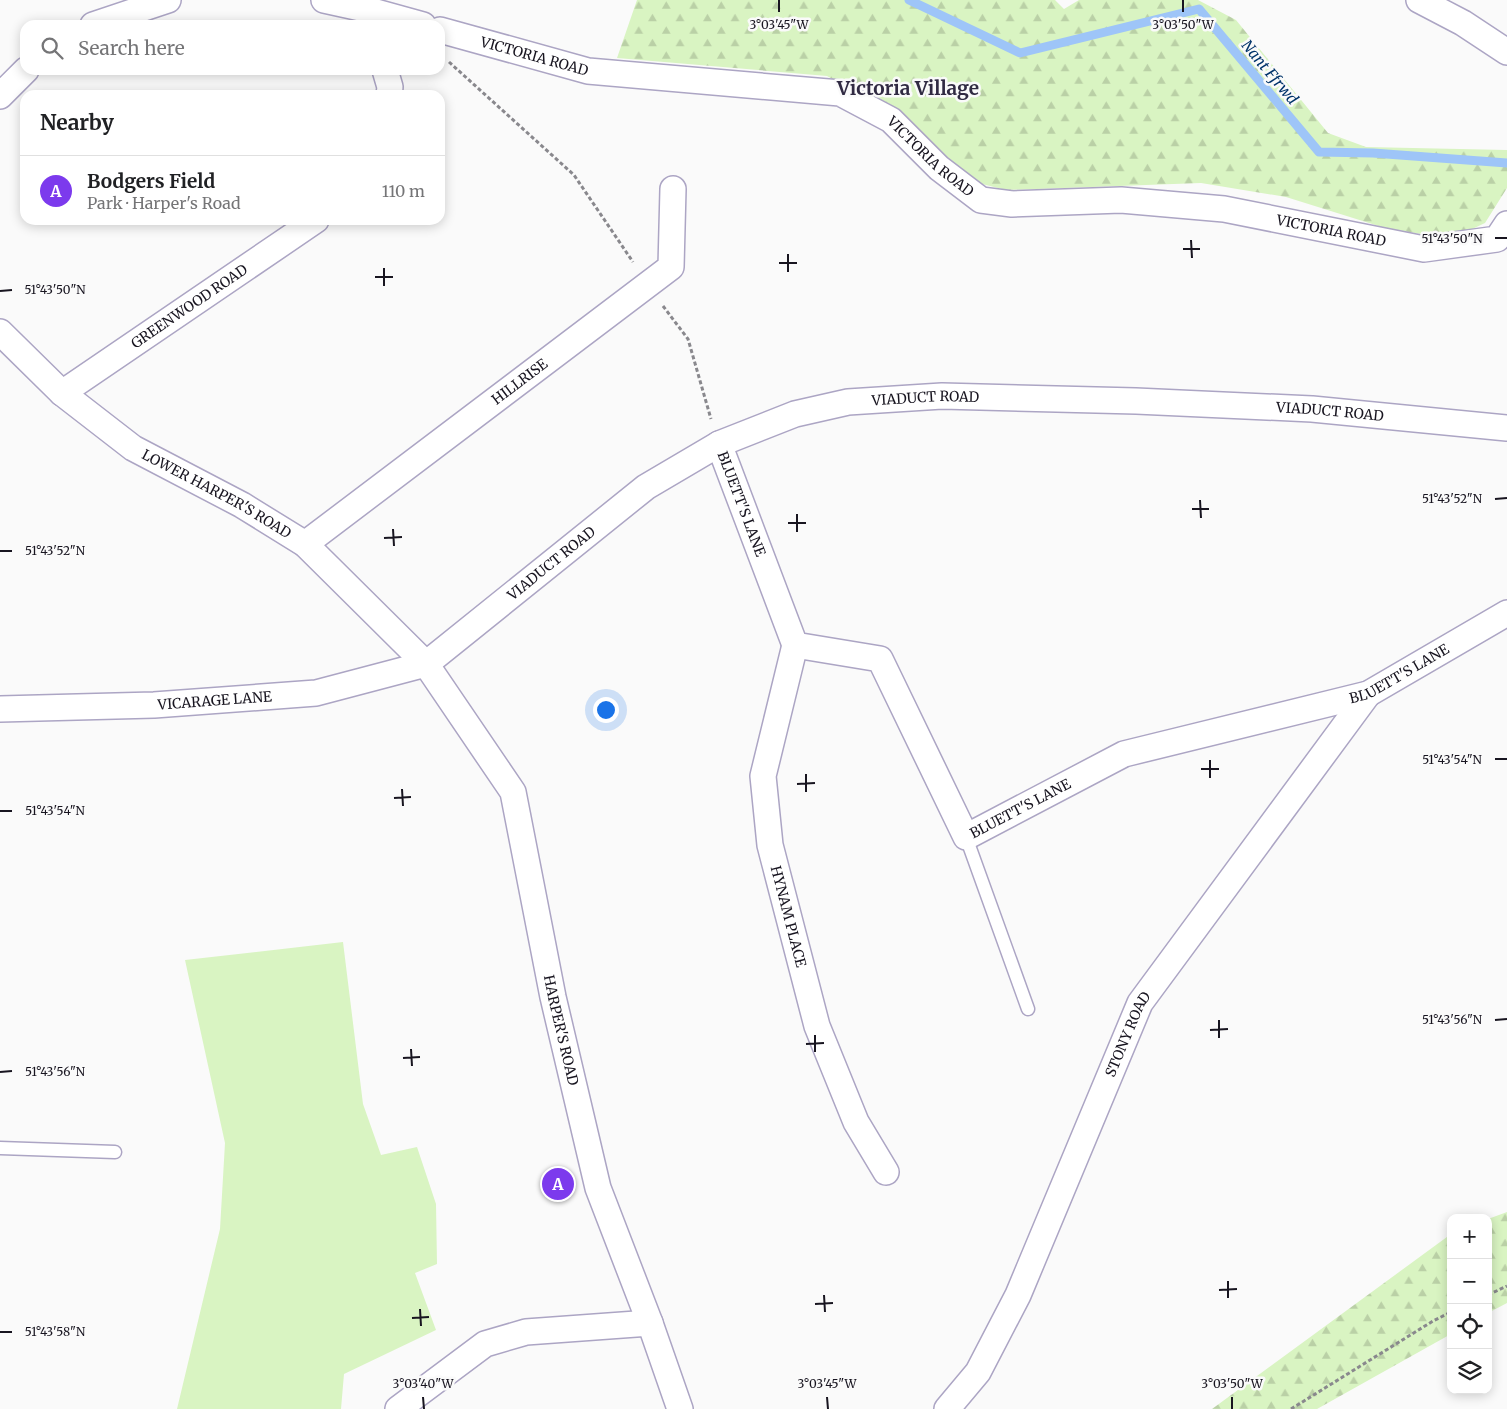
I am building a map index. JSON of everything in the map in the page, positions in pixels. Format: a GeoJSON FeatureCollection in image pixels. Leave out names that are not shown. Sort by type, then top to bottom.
{"type":"FeatureCollection","features":[{"type":"Feature","properties":{"kind":"street"},"geometry":{"type":"LineString","coordinates":[[108,20],[168,0]]}},
{"type":"Feature","properties":{"kind":"street"},"geometry":{"type":"LineString","coordinates":[[324,0],[368,17],[389,20]]}},
{"type":"Feature","properties":{"kind":"street"},"geometry":{"type":"LineString","coordinates":[[1419,0],[1463,23],[1507,52]]}},
{"type":"Feature","properties":{"kind":"street","name":"VICTORIA ROAD"},"geometry":{"type":"LineString","coordinates":[[445,31],[588,71],[840,93],[891,120],[939,168],[981,200],[1012,204],[1121,200],[1224,209],[1424,250],[1497,239],[1507,224]]}},
{"type":"Feature","properties":{"kind":"street"},"geometry":{"type":"LineString","coordinates":[[0,96],[21,75]]}},
{"type":"Feature","properties":{"kind":"street"},"geometry":{"type":"LineString","coordinates":[[386,75],[390,90]]}},
{"type":"Feature","properties":{"kind":"street","name":"HILLRISE"},"geometry":{"type":"LineString","coordinates":[[306,544],[671,267],[673,188]]}},
{"type":"Feature","properties":{"kind":"street","name":"GREENWOOD ROAD"},"geometry":{"type":"LineString","coordinates":[[62,393],[309,225]]}},
{"type":"Feature","properties":{"kind":"street","name":"LOWER HARPER'S ROAD"},"geometry":{"type":"LineString","coordinates":[[0,332],[62,393],[133,448],[242,504],[306,544],[426,664]]}},
{"type":"Feature","properties":{"kind":"street","name":"VIADUCT ROAD"},"geometry":{"type":"LineString","coordinates":[[426,664],[646,487],[719,444],[795,414],[848,402],[942,396],[1136,401],[1312,409],[1507,428]]}},
{"type":"Feature","properties":{"kind":"street","name":"BLUETT'S LANE"},"geometry":{"type":"LineString","coordinates":[[719,444],[795,645],[880,659],[966,837],[1124,754],[1368,694],[1507,613]]}},
{"type":"Feature","properties":{"kind":"street","name":"HYNAM PLACE"},"geometry":{"type":"LineString","coordinates":[[795,645],[763,776],[770,845],[817,1026],[856,1122],[886,1172]]}},
{"type":"Feature","properties":{"kind":"street","name":"VICARAGE LANE"},"geometry":{"type":"LineString","coordinates":[[0,709],[154,705],[316,693],[426,664]]}},
{"type":"Feature","properties":{"kind":"street","name":"HARPER'S ROAD"},"geometry":{"type":"LineString","coordinates":[[426,664],[513,792],[553,997],[598,1188],[650,1323],[680,1409]]}},
{"type":"Feature","properties":{"kind":"street","name":"STONY ROAD"},"geometry":{"type":"LineString","coordinates":[[947,1409],[978,1372],[1018,1295],[1140,1003],[1368,694]]}},
{"type":"Feature","properties":{"kind":"street"},"geometry":{"type":"LineString","coordinates":[[398,1409],[485,1344],[526,1332],[650,1323]]}},
{"type":"Feature","properties":{"kind":"lane"},"geometry":{"type":"LineString","coordinates":[[966,837],[1028,1009]]}},
{"type":"Feature","properties":{"kind":"lane"},"geometry":{"type":"LineString","coordinates":[[0,1148],[115,1152]]}},
{"type":"Feature","properties":{"kind":"path"},"geometry":{"type":"LineString","coordinates":[[448,61],[574,175],[688,339],[719,444]]}},
{"type":"Feature","properties":{"kind":"path"},"geometry":{"type":"LineString","coordinates":[[1492,1293],[1507,1286]]}},
{"type":"Feature","properties":{"kind":"path"},"geometry":{"type":"LineString","coordinates":[[1291,1409],[1447,1314]]}},
{"type":"Feature","properties":{"kind":"green space"},"geometry":{"type":"Polygon","coordinates":[[[637,0],[1055,0],[1064,9],[1079,0],[1198,0],[1236,20],[1328,133],[1366,147],[1507,150],[1507,188],[1485,223],[1451,239],[1385,228],[1286,197],[1201,183],[1006,190],[970,181],[901,119],[827,76],[617,58],[637,0]]]}},
{"type":"Feature","properties":{"kind":"green space"},"geometry":{"type":"Polygon","coordinates":[[[343,942],[363,1104],[381,1155],[417,1147],[436,1204],[437,1264],[415,1273],[436,1330],[344,1374],[341,1409],[177,1409],[220,1229],[225,1143],[185,960],[343,942]]]}},
{"type":"Feature","properties":{"kind":"green space"},"geometry":{"type":"Polygon","coordinates":[[[1507,1212],[1507,1303],[1492,1311],[1492,1259],[1492,1218],[1507,1212]]]}},
{"type":"Feature","properties":{"kind":"green space"},"geometry":{"type":"Polygon","coordinates":[[[1447,1237],[1447,1336],[1317,1409],[1212,1409],[1447,1237]]]}},
{"type":"Feature","properties":{"kind":"waterway","name":"Nant Ffrwd"},"geometry":{"type":"LineString","coordinates":[[909,0],[1020,53],[1199,9],[1319,152],[1373,153],[1507,163]]}},
{"type":"Feature","properties":{"kind":"place","name":"Bodgers Field"},"geometry":{"type":"Point","coordinates":[558,1184]}},
{"type":"Feature","properties":{"kind":"district","name":"Victoria Village"},"geometry":{"type":"Point","coordinates":[908,88]}}]}
